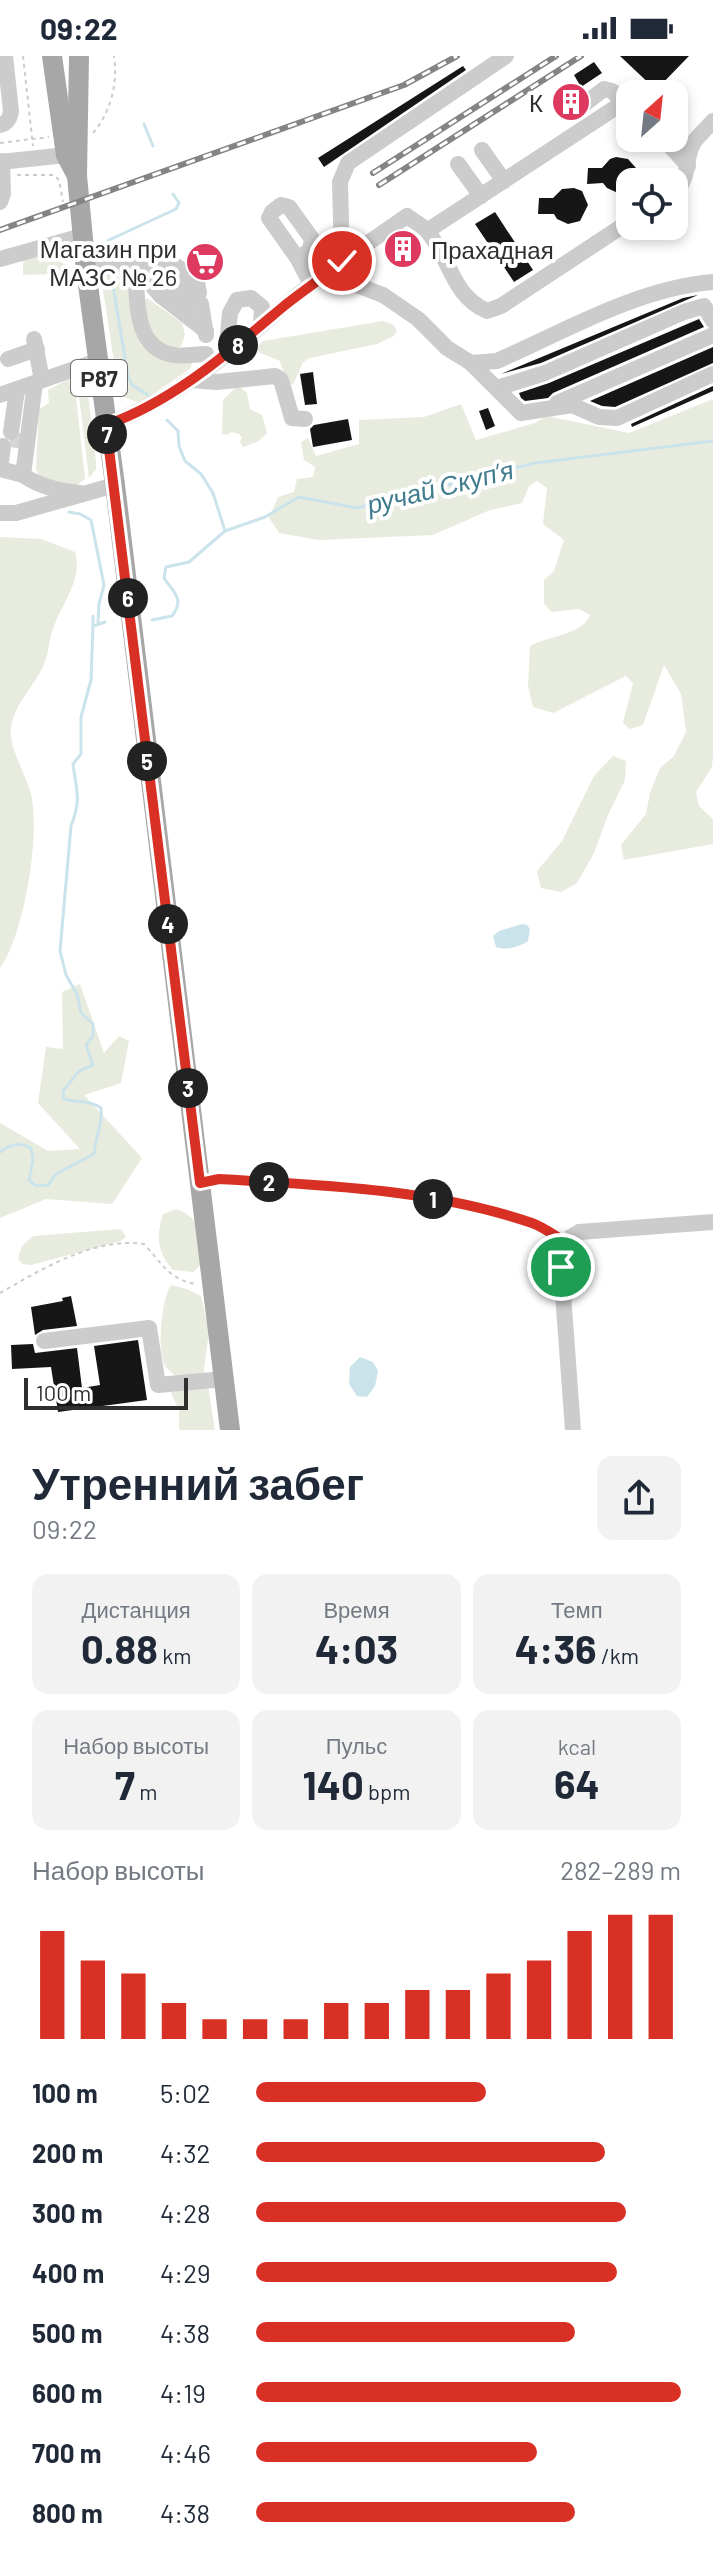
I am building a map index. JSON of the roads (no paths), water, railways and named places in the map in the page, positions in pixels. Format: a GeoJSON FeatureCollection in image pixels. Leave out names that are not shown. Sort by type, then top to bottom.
{"type":"FeatureCollection","features":[{"type":"Feature","properties":{"kind":"main road","name":"Р87"},"geometry":{"type":"LineString","coordinates":[[52,56],[78,148]]}},
{"type":"Feature","properties":{"kind":"main road","name":"Р87"},"geometry":{"type":"LineString","coordinates":[[79,56],[77,176],[82,236],[230,1430]]}},
{"type":"Feature","properties":{"kind":"street"},"geometry":{"type":"LineString","coordinates":[[0,125],[10,118],[11,111],[5,56]]}},
{"type":"Feature","properties":{"kind":"street"},"geometry":{"type":"LineString","coordinates":[[342,261],[340,182],[348,163],[506,56]]}},
{"type":"Feature","properties":{"kind":"street"},"geometry":{"type":"LineString","coordinates":[[574,112],[604,89],[616,94]]}},
{"type":"Feature","properties":{"kind":"street"},"geometry":{"type":"LineString","coordinates":[[427,231],[616,111]]}},
{"type":"Feature","properties":{"kind":"street"},"geometry":{"type":"LineString","coordinates":[[688,166],[692,144],[713,121]]}},
{"type":"Feature","properties":{"kind":"street"},"geometry":{"type":"LineString","coordinates":[[0,202],[3,194],[1,162],[78,148]]}},
{"type":"Feature","properties":{"kind":"street"},"geometry":{"type":"LineString","coordinates":[[482,150],[504,181]]}},
{"type":"Feature","properties":{"kind":"street"},"geometry":{"type":"LineString","coordinates":[[676,152],[688,166]]}},
{"type":"Feature","properties":{"kind":"street"},"geometry":{"type":"LineString","coordinates":[[458,164],[481,196]]}},
{"type":"Feature","properties":{"kind":"street"},"geometry":{"type":"LineString","coordinates":[[135,265],[142,333],[148,343],[157,350],[206,361],[226,355],[311,284],[407,216],[427,231],[462,293],[477,307],[487,311],[501,306],[616,230]]}},
{"type":"Feature","properties":{"kind":"street"},"geometry":{"type":"LineString","coordinates":[[0,259],[82,236]]}},
{"type":"Feature","properties":{"kind":"street"},"geometry":{"type":"LineString","coordinates":[[298,259],[311,284]]}},
{"type":"Feature","properties":{"kind":"street"},"geometry":{"type":"LineString","coordinates":[[86,270],[172,263],[189,276],[199,293],[172,304]]}},
{"type":"Feature","properties":{"kind":"street"},"geometry":{"type":"LineString","coordinates":[[135,265],[172,304],[206,331]]}},
{"type":"Feature","properties":{"kind":"street"},"geometry":{"type":"LineString","coordinates":[[328,274],[383,295],[418,319],[447,348],[471,363],[521,413],[534,413],[713,335]]}},
{"type":"Feature","properties":{"kind":"street"},"geometry":{"type":"LineString","coordinates":[[172,304],[189,276]]}},
{"type":"Feature","properties":{"kind":"street"},"geometry":{"type":"LineString","coordinates":[[471,363],[497,361],[654,292],[685,284],[713,282]]}},
{"type":"Feature","properties":{"kind":"street"},"geometry":{"type":"LineString","coordinates":[[226,355],[230,313],[237,300],[251,298],[262,307],[261,325]]}},
{"type":"Feature","properties":{"kind":"street"},"geometry":{"type":"LineString","coordinates":[[106,425],[139,413],[190,380],[206,361],[206,331],[201,304]]}},
{"type":"Feature","properties":{"kind":"street"},"geometry":{"type":"LineString","coordinates":[[497,388],[545,373],[684,312],[704,306],[713,321]]}},
{"type":"Feature","properties":{"kind":"street"},"geometry":{"type":"LineString","coordinates":[[8,359],[36,344],[22,388],[11,440],[9,471]]}},
{"type":"Feature","properties":{"kind":"street"},"geometry":{"type":"LineString","coordinates":[[22,388],[97,361]]}},
{"type":"Feature","properties":{"kind":"street"},"geometry":{"type":"LineString","coordinates":[[547,407],[572,405],[599,417],[617,418],[713,374]]}},
{"type":"Feature","properties":{"kind":"street"},"geometry":{"type":"LineString","coordinates":[[190,380],[217,382],[275,376],[281,380],[292,418],[305,419]]}},
{"type":"Feature","properties":{"kind":"street"},"geometry":{"type":"LineString","coordinates":[[9,471],[22,388]]}},
{"type":"Feature","properties":{"kind":"street"},"geometry":{"type":"LineString","coordinates":[[9,471],[35,483],[80,493]]}},
{"type":"Feature","properties":{"kind":"street"},"geometry":{"type":"LineString","coordinates":[[0,513],[16,513],[115,485]]}},
{"type":"Feature","properties":{"kind":"street"},"geometry":{"type":"LineString","coordinates":[[573,1430],[561,1267],[564,1241],[579,1232],[713,1222]]}},
{"type":"Feature","properties":{"kind":"street"},"geometry":{"type":"LineString","coordinates":[[44,1341],[149,1328],[158,1385],[224,1379]]}},
{"type":"Feature","properties":{"kind":"water"},"geometry":{"type":"Polygon","coordinates":[[[522,924],[530,929],[528,941],[512,948],[496,947],[493,936],[522,924]]]}},
{"type":"Feature","properties":{"kind":"water"},"geometry":{"type":"Polygon","coordinates":[[[360,1357],[373,1362],[378,1371],[375,1386],[367,1397],[357,1396],[349,1384],[350,1367],[360,1357]]]}},
{"type":"Feature","properties":{"kind":"waterway"},"geometry":{"type":"LineString","coordinates":[[144,124],[153,146]]}},
{"type":"Feature","properties":{"kind":"waterway"},"geometry":{"type":"LineString","coordinates":[[106,250],[109,240],[176,209],[179,203],[173,194]]}},
{"type":"Feature","properties":{"kind":"waterway"},"geometry":{"type":"LineString","coordinates":[[112,280],[128,376],[132,385],[148,395]]}},
{"type":"Feature","properties":{"kind":"waterway"},"geometry":{"type":"LineString","coordinates":[[167,420],[178,431],[179,446],[185,461],[201,474],[213,493],[225,531]]}},
{"type":"Feature","properties":{"kind":"waterway","name":"ручай Скупʼя"},"geometry":{"type":"LineString","coordinates":[[152,620],[172,616],[178,605],[177,596],[164,578],[166,567],[189,562],[225,531],[265,517],[299,497],[357,508],[535,463],[713,441]]}},
{"type":"Feature","properties":{"kind":"waterway"},"geometry":{"type":"LineString","coordinates":[[69,512],[91,520],[104,585],[98,622]]}},
{"type":"Feature","properties":{"kind":"waterway"},"geometry":{"type":"LineString","coordinates":[[93,616],[93,626]]}},
{"type":"Feature","properties":{"kind":"waterway","name":"ручай Скупʼя"},"geometry":{"type":"LineString","coordinates":[[0,1152],[15,1145],[31,1148],[33,1160],[29,1180],[36,1186],[48,1185],[56,1174],[94,1154],[100,1125],[101,1108],[64,1099],[63,1091],[79,1071],[93,1065],[86,1045],[93,1036],[93,1024],[81,1013],[60,951],[71,826],[77,801],[73,764],[81,754],[81,717],[91,680],[93,626],[105,622]]}},
{"type":"Feature","properties":{"kind":"tunnel"},"geometry":{"type":"LineString","coordinates":[[17,448],[19,433]]}},
{"type":"Feature","properties":{"kind":"railway"},"geometry":{"type":"LineString","coordinates":[[0,230],[404,85],[457,56]]}},
{"type":"Feature","properties":{"kind":"railway"},"geometry":{"type":"LineString","coordinates":[[373,173],[556,56]]}},
{"type":"Feature","properties":{"kind":"railway"},"geometry":{"type":"LineString","coordinates":[[379,185],[581,56]]}},
{"type":"Feature","properties":{"kind":"place","name":"К"},"geometry":{"type":"Point","coordinates":[571,102]}},
{"type":"Feature","properties":{"kind":"place","name":"Прахадная"},"geometry":{"type":"Point","coordinates":[403,249]}},
{"type":"Feature","properties":{"kind":"place","name":"Магазин при МАЗС № 26"},"geometry":{"type":"Point","coordinates":[205,262]}}]}
